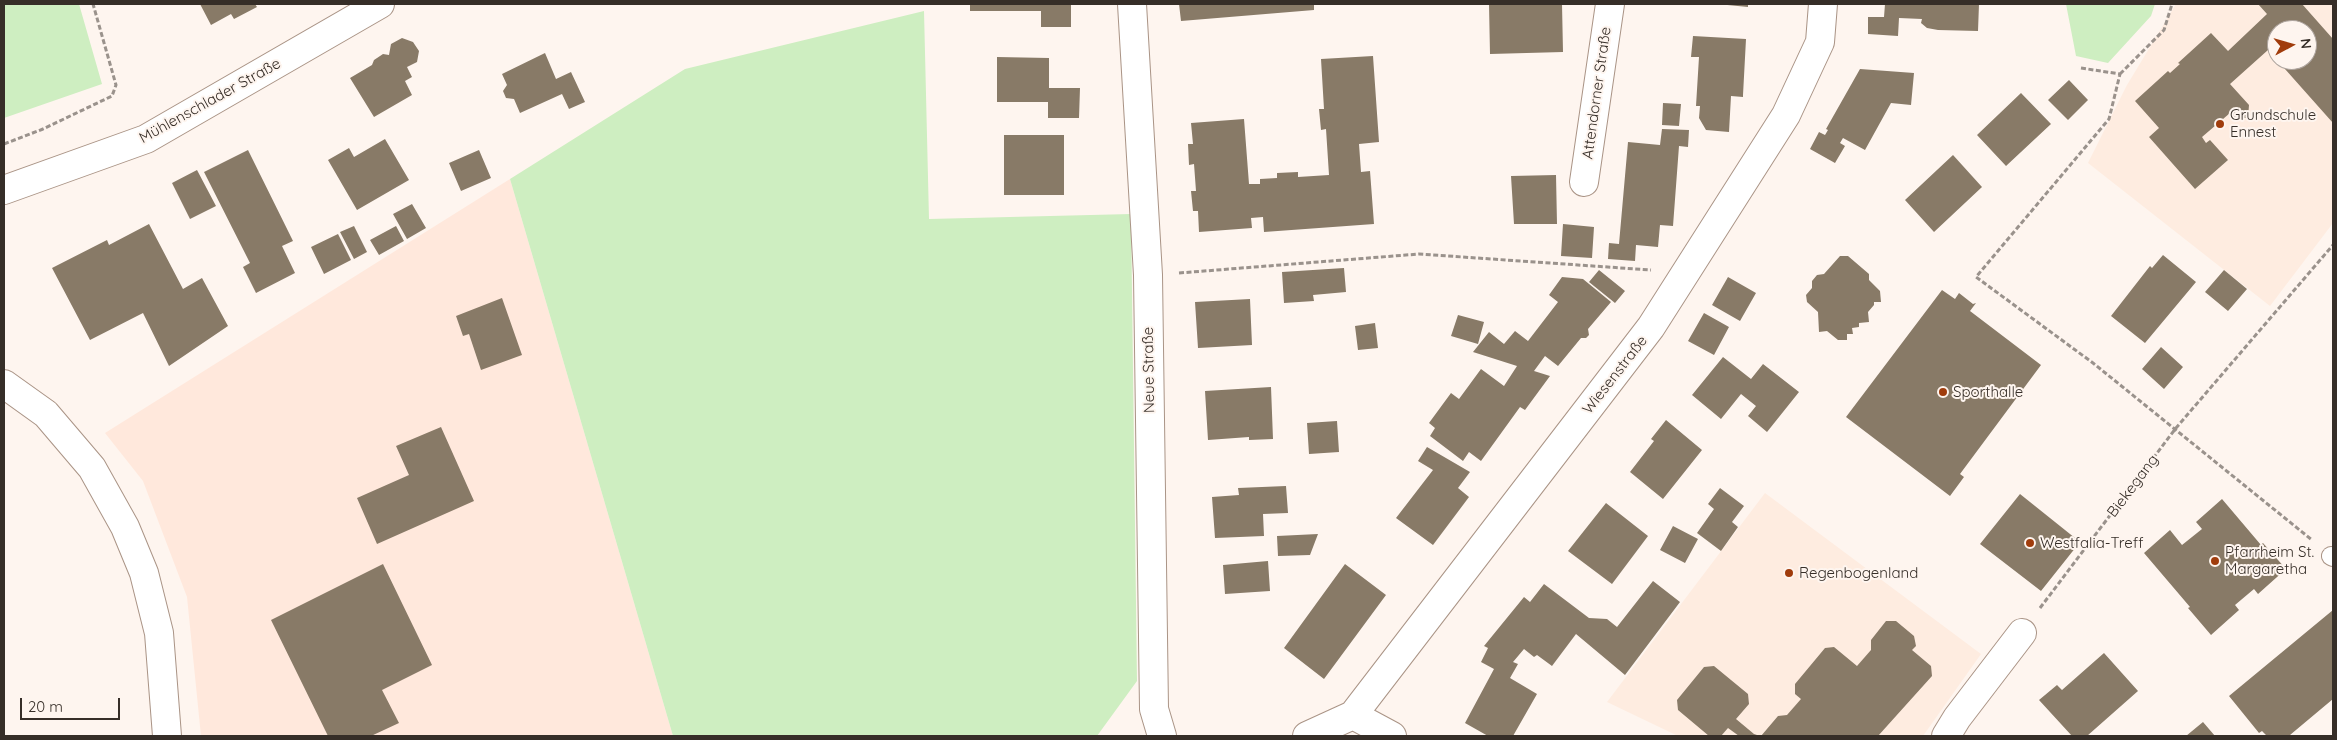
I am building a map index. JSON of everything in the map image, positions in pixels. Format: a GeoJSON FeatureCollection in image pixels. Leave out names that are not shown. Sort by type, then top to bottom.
{"type":"FeatureCollection","features":[{"type":"Feature","properties":{"kind":"street","name":"Mühlenschlader Straße"},"geometry":{"type":"LineString","coordinates":[[4,190],[146,139],[380,4]]}},
{"type":"Feature","properties":{"kind":"street","name":"Neue Straße"},"geometry":{"type":"LineString","coordinates":[[1132,4],[1148,275],[1154,709],[1162,736]]}},
{"type":"Feature","properties":{"kind":"street","name":"Attendorner Straße"},"geometry":{"type":"LineString","coordinates":[[1584,182],[1610,4]]}},
{"type":"Feature","properties":{"kind":"street","name":"Wiesenstraße"},"geometry":{"type":"LineString","coordinates":[[1353,715],[1652,327],[1786,115],[1820,42],[1823,4]]}},
{"type":"Feature","properties":{"kind":"street"},"geometry":{"type":"LineString","coordinates":[[4,384],[46,414],[92,468],[125,527],[144,573],[159,634],[167,736]]}},
{"type":"Feature","properties":{"kind":"street"},"geometry":{"type":"LineString","coordinates":[[1946,736],[1957,718],[2022,633]]}},
{"type":"Feature","properties":{"kind":"street"},"geometry":{"type":"LineString","coordinates":[[1307,736],[1353,715],[1392,736]]}},
{"type":"Feature","properties":{"kind":"path"},"geometry":{"type":"LineString","coordinates":[[4,144],[44,129],[112,96],[116,85],[93,4]]}},
{"type":"Feature","properties":{"kind":"path"},"geometry":{"type":"LineString","coordinates":[[2172,4],[2164,30],[2120,74],[2109,119],[1976,277],[2093,363],[2176,428],[2332,557]]}},
{"type":"Feature","properties":{"kind":"path"},"geometry":{"type":"LineString","coordinates":[[2082,68],[2120,74]]}},
{"type":"Feature","properties":{"kind":"path","name":"Biekegang"},"geometry":{"type":"LineString","coordinates":[[2022,633],[2176,428],[2333,245]]}},
{"type":"Feature","properties":{"kind":"path"},"geometry":{"type":"LineString","coordinates":[[1148,275],[1419,254],[1687,272]]}},
{"type":"Feature","properties":{"kind":"shaded area","name":"Grundschule Ennest"},"geometry":{"type":"Polygon","coordinates":[[[2176,4],[2333,4],[2333,223],[2270,306],[2088,163],[2127,85],[2176,4]]]}},
{"type":"Feature","properties":{"kind":"shaded area"},"geometry":{"type":"Polygon","coordinates":[[[510,179],[673,736],[201,736],[187,597],[143,481],[105,433],[510,179]]]}},
{"type":"Feature","properties":{"kind":"shaded area","name":"Regenbogenland"},"geometry":{"type":"Polygon","coordinates":[[[1765,493],[1981,654],[1923,736],[1678,736],[1607,702],[1765,493]]]}},
{"type":"Feature","properties":{"kind":"green space"},"geometry":{"type":"Polygon","coordinates":[[[4,4],[79,4],[102,84],[4,118],[4,4]]]}},
{"type":"Feature","properties":{"kind":"green space"},"geometry":{"type":"Polygon","coordinates":[[[2066,4],[2155,4],[2151,16],[2108,63],[2076,56],[2066,4]]]}},
{"type":"Feature","properties":{"kind":"green space"},"geometry":{"type":"Polygon","coordinates":[[[924,11],[929,219],[1131,214],[1137,681],[1097,736],[673,736],[510,179],[685,69],[924,11]]]}},
{"type":"Feature","properties":{"kind":"building"},"geometry":{"type":"Polygon","coordinates":[[[200,4],[255,4],[257,7],[234,19],[231,14],[211,25],[200,4]]]}},
{"type":"Feature","properties":{"kind":"building"},"geometry":{"type":"Polygon","coordinates":[[[970,4],[1071,4],[1071,27],[1041,27],[1041,11],[970,11],[970,4]]]}},
{"type":"Feature","properties":{"kind":"building"},"geometry":{"type":"Polygon","coordinates":[[[1179,4],[1314,4],[1314,10],[1181,21],[1179,4]]]}},
{"type":"Feature","properties":{"kind":"building"},"geometry":{"type":"Polygon","coordinates":[[[1489,4],[1562,4],[1563,52],[1490,54],[1489,4]]]}},
{"type":"Feature","properties":{"kind":"building"},"geometry":{"type":"Polygon","coordinates":[[[1717,4],[1748,4],[1748,7],[1717,4]]]}},
{"type":"Feature","properties":{"kind":"building"},"geometry":{"type":"Polygon","coordinates":[[[1885,4],[1979,4],[1978,31],[1938,30],[1927,28],[1921,23],[1922,19],[1899,18],[1898,36],[1868,34],[1868,17],[1884,17],[1885,4]]]}},
{"type":"Feature","properties":{"kind":"building"},"geometry":{"type":"Polygon","coordinates":[[[2258,4],[2302,4],[2316,20],[2267,20],[2267,51],[2230,84],[2249,105],[2248,118],[2234,118],[2230,113],[2202,137],[2206,143],[2210,140],[2228,160],[2195,189],[2149,137],[2159,128],[2135,101],[2168,71],[2170,73],[2180,64],[2178,63],[2211,33],[2228,51],[2267,14],[2258,4]]]}},
{"type":"Feature","properties":{"kind":"building"},"geometry":{"type":"Polygon","coordinates":[[[2317,21],[2333,39],[2333,123],[2286,70],[2317,70],[2317,21]]]}},
{"type":"Feature","properties":{"kind":"building"},"geometry":{"type":"Polygon","coordinates":[[[1693,36],[1746,39],[1743,97],[1731,96],[1729,132],[1706,130],[1699,118],[1700,106],[1696,106],[1699,57],[1691,57],[1693,36]]]}},
{"type":"Feature","properties":{"kind":"building"},"geometry":{"type":"Polygon","coordinates":[[[402,38],[413,42],[419,51],[417,62],[407,67],[412,77],[405,81],[412,95],[374,117],[350,78],[372,65],[374,60],[383,54],[389,55],[391,44],[402,38]]]}},
{"type":"Feature","properties":{"kind":"building"},"geometry":{"type":"Polygon","coordinates":[[[545,53],[556,79],[571,72],[585,102],[569,109],[562,94],[520,113],[514,99],[506,98],[503,91],[507,85],[502,74],[545,53]]]}},
{"type":"Feature","properties":{"kind":"building"},"geometry":{"type":"Polygon","coordinates":[[[1373,56],[1379,142],[1359,144],[1361,172],[1370,171],[1374,224],[1264,232],[1263,217],[1251,218],[1252,228],[1199,232],[1198,211],[1193,211],[1191,191],[1196,191],[1194,164],[1189,165],[1188,144],[1193,144],[1191,123],[1244,119],[1249,184],[1260,184],[1260,179],[1277,178],[1277,173],[1298,172],[1298,177],[1329,175],[1326,129],[1321,130],[1319,109],[1324,109],[1321,59],[1373,56]]]}},
{"type":"Feature","properties":{"kind":"building"},"geometry":{"type":"Polygon","coordinates":[[[997,57],[1049,58],[1049,88],[1080,88],[1079,118],[1048,118],[1048,102],[997,102],[997,57]]]}},
{"type":"Feature","properties":{"kind":"building"},"geometry":{"type":"Polygon","coordinates":[[[1860,69],[1914,73],[1911,105],[1891,103],[1865,150],[1843,138],[1840,143],[1845,146],[1835,163],[1810,149],[1819,132],[1825,135],[1828,130],[1826,129],[1860,69]]]}},
{"type":"Feature","properties":{"kind":"building"},"geometry":{"type":"Polygon","coordinates":[[[2069,80],[2088,100],[2068,120],[2048,100],[2069,80]]]}},
{"type":"Feature","properties":{"kind":"building"},"geometry":{"type":"Polygon","coordinates":[[[2021,93],[2051,124],[2006,166],[1977,135],[2021,93]]]}},
{"type":"Feature","properties":{"kind":"building"},"geometry":{"type":"Polygon","coordinates":[[[1663,103],[1681,104],[1679,126],[1662,125],[1663,103]]]}},
{"type":"Feature","properties":{"kind":"building"},"geometry":{"type":"Polygon","coordinates":[[[1662,129],[1689,130],[1688,147],[1679,146],[1673,226],[1660,225],[1658,247],[1636,245],[1635,261],[1608,259],[1609,243],[1619,244],[1628,142],[1660,145],[1662,129]]]}},
{"type":"Feature","properties":{"kind":"building"},"geometry":{"type":"Polygon","coordinates":[[[1004,135],[1064,135],[1064,195],[1004,195],[1004,135]]]}},
{"type":"Feature","properties":{"kind":"building"},"geometry":{"type":"Polygon","coordinates":[[[385,139],[409,180],[357,210],[328,160],[349,148],[354,157],[385,139]]]}},
{"type":"Feature","properties":{"kind":"building"},"geometry":{"type":"Polygon","coordinates":[[[248,150],[293,241],[282,246],[295,273],[256,293],[243,267],[250,263],[204,172],[248,150]]]}},
{"type":"Feature","properties":{"kind":"building"},"geometry":{"type":"Polygon","coordinates":[[[479,150],[491,178],[461,191],[449,163],[479,150]]]}},
{"type":"Feature","properties":{"kind":"building"},"geometry":{"type":"Polygon","coordinates":[[[1953,155],[1982,187],[1934,232],[1905,200],[1953,155]]]}},
{"type":"Feature","properties":{"kind":"building"},"geometry":{"type":"Polygon","coordinates":[[[197,170],[216,206],[190,219],[172,183],[197,170]]]}},
{"type":"Feature","properties":{"kind":"building"},"geometry":{"type":"Polygon","coordinates":[[[1556,175],[1557,224],[1514,224],[1511,176],[1556,175]]]}},
{"type":"Feature","properties":{"kind":"building"},"geometry":{"type":"Polygon","coordinates":[[[412,204],[426,228],[407,239],[393,214],[412,204]]]}},
{"type":"Feature","properties":{"kind":"building"},"geometry":{"type":"Polygon","coordinates":[[[149,224],[183,289],[202,278],[228,326],[169,366],[143,313],[90,340],[52,268],[107,240],[109,245],[149,224]]]}},
{"type":"Feature","properties":{"kind":"building"},"geometry":{"type":"Polygon","coordinates":[[[1563,224],[1594,227],[1592,258],[1561,256],[1563,224]]]}},
{"type":"Feature","properties":{"kind":"building"},"geometry":{"type":"Polygon","coordinates":[[[354,226],[367,252],[354,259],[340,232],[354,226]]]}},
{"type":"Feature","properties":{"kind":"building"},"geometry":{"type":"Polygon","coordinates":[[[396,226],[404,241],[379,255],[370,240],[396,226]]]}},
{"type":"Feature","properties":{"kind":"building"},"geometry":{"type":"Polygon","coordinates":[[[338,234],[351,260],[324,274],[311,247],[338,234]]]}},
{"type":"Feature","properties":{"kind":"building"},"geometry":{"type":"Polygon","coordinates":[[[2163,255],[2196,282],[2145,343],[2111,316],[2150,266],[2152,268],[2163,255]]]}},
{"type":"Feature","properties":{"kind":"building"},"geometry":{"type":"Polygon","coordinates":[[[1840,256],[1848,256],[1869,274],[1869,280],[1880,291],[1881,302],[1874,302],[1874,305],[1868,312],[1869,322],[1859,323],[1859,327],[1852,328],[1853,334],[1847,334],[1847,340],[1838,340],[1827,331],[1819,332],[1818,312],[1807,302],[1806,295],[1812,288],[1812,281],[1817,275],[1824,274],[1840,256]]]}},
{"type":"Feature","properties":{"kind":"building"},"geometry":{"type":"Polygon","coordinates":[[[1344,268],[1346,292],[1313,295],[1314,301],[1284,303],[1282,272],[1344,268]]]}},
{"type":"Feature","properties":{"kind":"building"},"geometry":{"type":"Polygon","coordinates":[[[1599,270],[1625,291],[1615,303],[1589,282],[1599,270]]]}},
{"type":"Feature","properties":{"kind":"building"},"geometry":{"type":"Polygon","coordinates":[[[2224,270],[2247,289],[2228,311],[2205,292],[2224,270]]]}},
{"type":"Feature","properties":{"kind":"building"},"geometry":{"type":"Polygon","coordinates":[[[1562,277],[1583,279],[1611,302],[1588,329],[1589,335],[1586,338],[1581,338],[1558,366],[1545,356],[1534,371],[1550,376],[1525,410],[1520,407],[1481,461],[1469,452],[1463,461],[1430,436],[1435,428],[1429,423],[1451,393],[1459,399],[1481,369],[1504,386],[1517,366],[1473,352],[1489,332],[1504,344],[1515,331],[1528,341],[1558,302],[1549,295],[1562,277]]]}},
{"type":"Feature","properties":{"kind":"building"},"geometry":{"type":"Polygon","coordinates":[[[1728,277],[1756,293],[1740,321],[1712,305],[1728,277]]]}},
{"type":"Feature","properties":{"kind":"building","name":"Sporthalle"},"geometry":{"type":"Polygon","coordinates":[[[1942,290],[1955,299],[1959,293],[1973,304],[1976,303],[1970,311],[2041,365],[1960,474],[1964,477],[1950,496],[1846,417],[1942,290]]]}},
{"type":"Feature","properties":{"kind":"building"},"geometry":{"type":"Polygon","coordinates":[[[502,298],[522,355],[481,370],[469,334],[463,336],[456,316],[502,298]]]}},
{"type":"Feature","properties":{"kind":"building"},"geometry":{"type":"Polygon","coordinates":[[[1250,299],[1252,345],[1198,348],[1195,302],[1250,299]]]}},
{"type":"Feature","properties":{"kind":"building"},"geometry":{"type":"Polygon","coordinates":[[[1704,313],[1729,327],[1714,355],[1688,341],[1704,313]]]}},
{"type":"Feature","properties":{"kind":"building"},"geometry":{"type":"Polygon","coordinates":[[[1458,315],[1484,322],[1478,344],[1451,336],[1458,315]]]}},
{"type":"Feature","properties":{"kind":"building"},"geometry":{"type":"Polygon","coordinates":[[[1375,323],[1378,348],[1358,350],[1355,326],[1375,323]]]}},
{"type":"Feature","properties":{"kind":"building"},"geometry":{"type":"Polygon","coordinates":[[[2161,347],[2183,367],[2164,389],[2142,369],[2161,347]]]}},
{"type":"Feature","properties":{"kind":"building"},"geometry":{"type":"Polygon","coordinates":[[[1723,357],[1751,379],[1763,364],[1799,392],[1767,432],[1748,416],[1756,406],[1741,394],[1721,419],[1692,395],[1723,357]]]}},
{"type":"Feature","properties":{"kind":"building"},"geometry":{"type":"Polygon","coordinates":[[[1271,387],[1273,439],[1249,440],[1249,437],[1208,440],[1205,391],[1271,387]]]}},
{"type":"Feature","properties":{"kind":"building"},"geometry":{"type":"Polygon","coordinates":[[[1666,420],[1702,450],[1663,499],[1630,472],[1654,441],[1651,439],[1666,420]]]}},
{"type":"Feature","properties":{"kind":"building"},"geometry":{"type":"Polygon","coordinates":[[[1337,421],[1339,452],[1309,454],[1307,423],[1337,421]]]}},
{"type":"Feature","properties":{"kind":"building"},"geometry":{"type":"Polygon","coordinates":[[[441,427],[474,501],[377,544],[357,498],[409,475],[396,446],[441,427]]]}},
{"type":"Feature","properties":{"kind":"building"},"geometry":{"type":"Polygon","coordinates":[[[1427,447],[1470,472],[1458,488],[1469,497],[1433,545],[1396,518],[1433,470],[1418,461],[1427,447]]]}},
{"type":"Feature","properties":{"kind":"building"},"geometry":{"type":"Polygon","coordinates":[[[1286,486],[1288,513],[1263,514],[1264,536],[1215,538],[1212,497],[1239,495],[1238,488],[1286,486]]]}},
{"type":"Feature","properties":{"kind":"building"},"geometry":{"type":"Polygon","coordinates":[[[1720,488],[1744,506],[1732,522],[1738,527],[1721,551],[1697,533],[1714,509],[1708,504],[1720,488]]]}},
{"type":"Feature","properties":{"kind":"building","name":"Westfalia-Treff"},"geometry":{"type":"Polygon","coordinates":[[[2020,494],[2080,542],[2041,591],[1980,544],[2020,494]]]}},
{"type":"Feature","properties":{"kind":"building","name":"Pfarrheim St. Margaretha"},"geometry":{"type":"Polygon","coordinates":[[[2222,499],[2261,545],[2263,543],[2286,569],[2258,594],[2254,589],[2235,605],[2239,610],[2211,635],[2144,553],[2170,530],[2182,545],[2202,529],[2196,522],[2222,499]]]}},
{"type":"Feature","properties":{"kind":"building"},"geometry":{"type":"Polygon","coordinates":[[[1606,503],[1648,536],[1612,584],[1568,551],[1606,503]]]}},
{"type":"Feature","properties":{"kind":"building"},"geometry":{"type":"Polygon","coordinates":[[[1673,526],[1698,539],[1685,563],[1660,550],[1673,526]]]}},
{"type":"Feature","properties":{"kind":"building"},"geometry":{"type":"Polygon","coordinates":[[[1318,534],[1310,555],[1278,556],[1277,536],[1318,534]]]}},
{"type":"Feature","properties":{"kind":"building"},"geometry":{"type":"Polygon","coordinates":[[[1268,561],[1270,591],[1225,594],[1223,565],[1268,561]]]}},
{"type":"Feature","properties":{"kind":"building"},"geometry":{"type":"Polygon","coordinates":[[[383,564],[432,665],[382,690],[399,723],[371,736],[328,736],[271,620],[383,564]]]}},
{"type":"Feature","properties":{"kind":"building"},"geometry":{"type":"Polygon","coordinates":[[[1345,564],[1386,595],[1324,679],[1284,648],[1345,564]]]}},
{"type":"Feature","properties":{"kind":"building"},"geometry":{"type":"Polygon","coordinates":[[[1653,581],[1680,602],[1625,675],[1576,634],[1552,666],[1537,655],[1534,657],[1524,649],[1513,662],[1518,664],[1510,678],[1537,694],[1513,736],[1488,736],[1465,723],[1494,669],[1481,662],[1488,648],[1484,646],[1524,597],[1530,602],[1544,584],[1589,618],[1607,619],[1617,627],[1653,581]]]}},
{"type":"Feature","properties":{"kind":"building"},"geometry":{"type":"Polygon","coordinates":[[[2333,610],[2333,699],[2290,735],[2292,736],[2267,736],[2262,731],[2259,733],[2229,696],[2333,610]]]}},
{"type":"Feature","properties":{"kind":"building"},"geometry":{"type":"Polygon","coordinates":[[[1886,621],[1896,621],[1914,636],[1916,646],[1912,650],[1931,666],[1932,676],[1878,736],[1761,736],[1778,716],[1787,715],[1801,699],[1795,694],[1795,684],[1825,648],[1834,647],[1857,666],[1871,650],[1871,640],[1886,621]]]}},
{"type":"Feature","properties":{"kind":"building"},"geometry":{"type":"Polygon","coordinates":[[[2104,653],[2138,691],[2087,736],[2072,736],[2039,700],[2057,685],[2062,690],[2104,653]]]}},
{"type":"Feature","properties":{"kind":"building"},"geometry":{"type":"Polygon","coordinates":[[[1714,666],[1748,694],[1749,704],[1736,719],[1754,734],[1760,736],[1739,736],[1728,728],[1721,736],[1709,736],[1678,710],[1677,700],[1704,667],[1714,666]]]}},
{"type":"Feature","properties":{"kind":"building"},"geometry":{"type":"Polygon","coordinates":[[[2203,722],[2215,736],[2186,736],[2203,722]]]}},
{"type":"Feature","properties":{"kind":"place","name":"Grundschule Ennest"},"geometry":{"type":"Point","coordinates":[2220,124]}},
{"type":"Feature","properties":{"kind":"place","name":"Sporthalle"},"geometry":{"type":"Point","coordinates":[1943,392]}},
{"type":"Feature","properties":{"kind":"place","name":"Westfalia-Treff"},"geometry":{"type":"Point","coordinates":[2030,543]}},
{"type":"Feature","properties":{"kind":"place","name":"Pfarrheim St. Margaretha"},"geometry":{"type":"Point","coordinates":[2215,561]}},
{"type":"Feature","properties":{"kind":"place","name":"Regenbogenland"},"geometry":{"type":"Point","coordinates":[1789,573]}}]}
